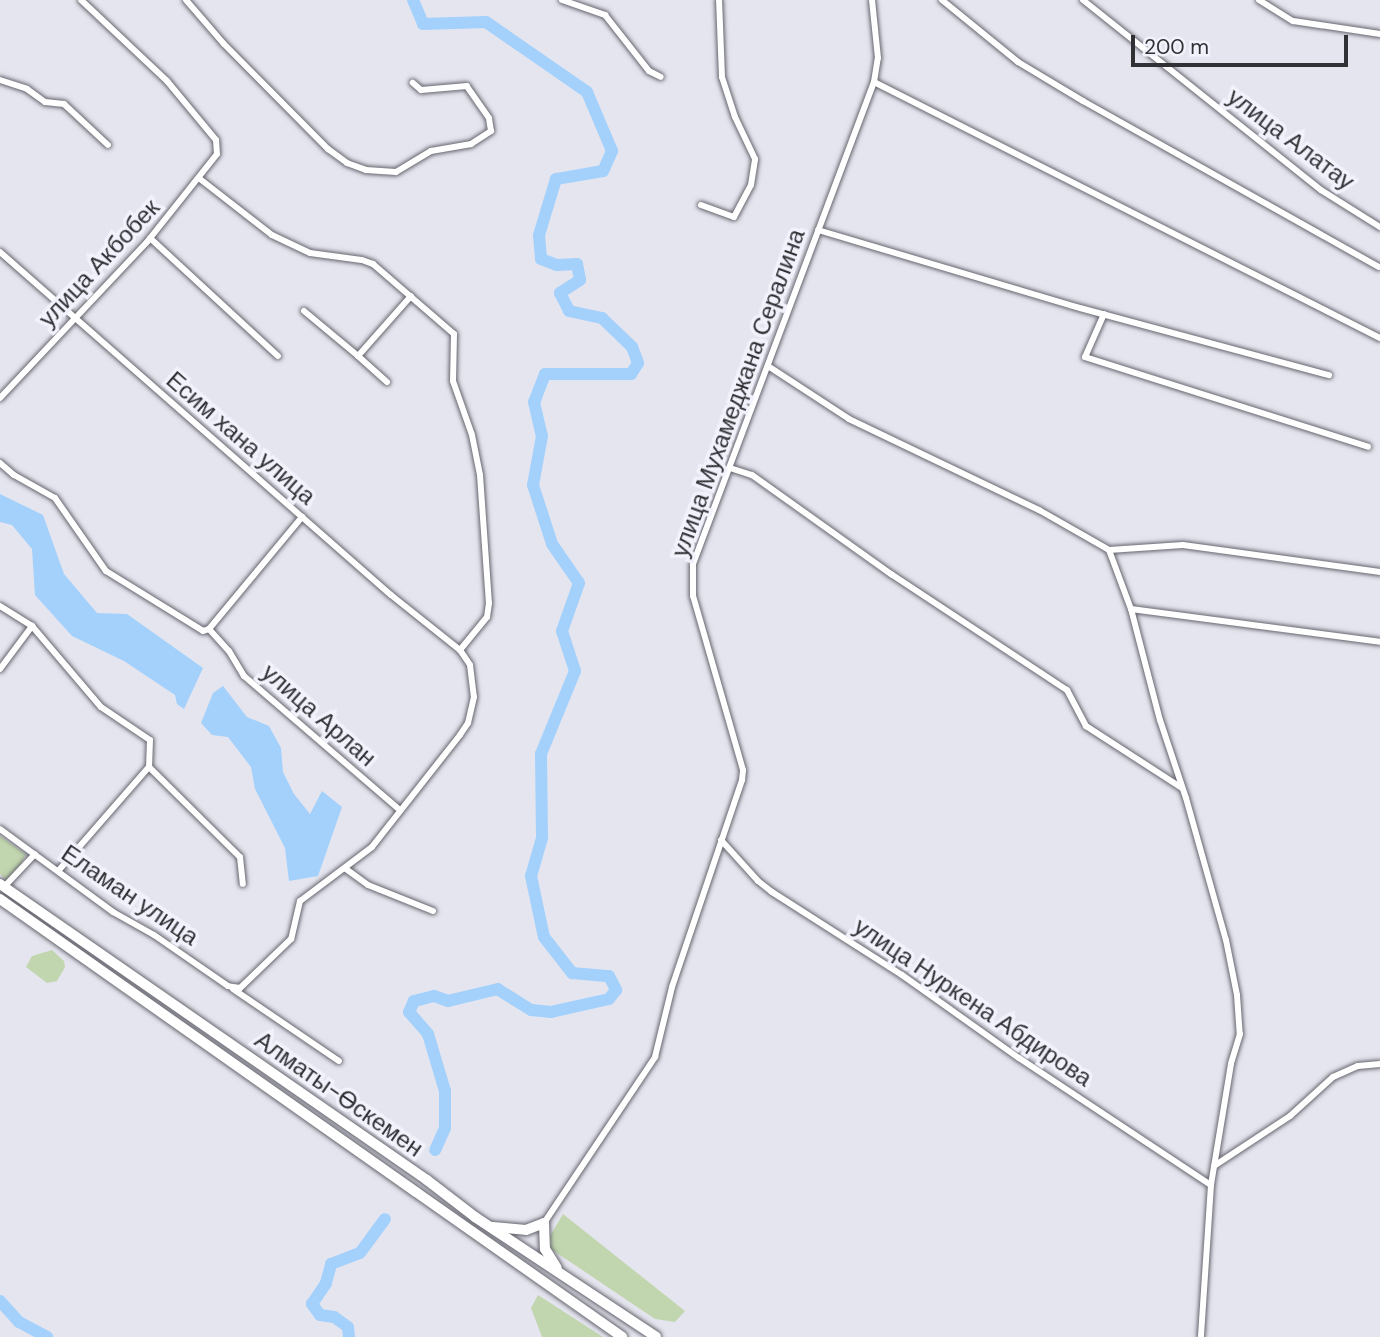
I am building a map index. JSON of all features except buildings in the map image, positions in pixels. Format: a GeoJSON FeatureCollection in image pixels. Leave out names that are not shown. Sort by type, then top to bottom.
{"type":"FeatureCollection","features":[{"type":"Feature","properties":{"kind":"highway","name":"Алматы-Өскемен"},"geometry":{"type":"LineString","coordinates":[[2,885],[491,1227],[656,1337]]}},
{"type":"Feature","properties":{"kind":"highway","name":"Алматы-Өскемен"},"geometry":{"type":"LineString","coordinates":[[0,899],[622,1337]]}},
{"type":"Feature","properties":{"kind":"highway"},"geometry":{"type":"LineString","coordinates":[[491,1227],[526,1230],[544,1223],[545,1249],[563,1275]]}},
{"type":"Feature","properties":{"kind":"street","name":"улица Акбобек"},"geometry":{"type":"LineString","coordinates":[[0,398],[150,238],[200,179],[218,148],[205,126],[167,81],[81,0]]}},
{"type":"Feature","properties":{"kind":"street"},"geometry":{"type":"LineString","coordinates":[[186,0],[224,44],[328,149],[347,163],[366,170],[389,173],[404,169],[431,151],[479,141],[491,131],[489,118],[467,86],[421,90],[413,83]]}},
{"type":"Feature","properties":{"kind":"street"},"geometry":{"type":"LineString","coordinates":[[562,0],[606,15],[649,71],[660,77]]}},
{"type":"Feature","properties":{"kind":"street"},"geometry":{"type":"LineString","coordinates":[[701,205],[734,217],[751,185],[755,159],[735,117],[722,78],[719,0]]}},
{"type":"Feature","properties":{"kind":"street","name":"улица Мухамеджана Сералина"},"geometry":{"type":"LineString","coordinates":[[544,1223],[654,1057],[672,988],[743,770],[691,584],[693,564],[873,82],[878,58],[872,0]]}},
{"type":"Feature","properties":{"kind":"street"},"geometry":{"type":"LineString","coordinates":[[942,0],[1018,62],[1379,267]]}},
{"type":"Feature","properties":{"kind":"street","name":"улица Алатау"},"geometry":{"type":"LineString","coordinates":[[1083,0],[1321,190],[1380,227]]}},
{"type":"Feature","properties":{"kind":"street"},"geometry":{"type":"LineString","coordinates":[[1259,0],[1293,21],[1379,34]]}},
{"type":"Feature","properties":{"kind":"street"},"geometry":{"type":"LineString","coordinates":[[0,80],[27,89],[45,102],[64,104],[108,145]]}},
{"type":"Feature","properties":{"kind":"street"},"geometry":{"type":"LineString","coordinates":[[873,82],[1380,338]]}},
{"type":"Feature","properties":{"kind":"street"},"geometry":{"type":"LineString","coordinates":[[200,179],[272,235],[310,253],[373,264],[454,334],[453,381],[472,435],[480,475],[489,603],[487,617],[460,650],[470,665],[474,697],[468,723],[372,847],[346,869],[368,885],[433,911]]}},
{"type":"Feature","properties":{"kind":"street"},"geometry":{"type":"LineString","coordinates":[[818,230],[1104,314],[1329,374]]}},
{"type":"Feature","properties":{"kind":"street"},"geometry":{"type":"LineString","coordinates":[[150,238],[278,356]]}},
{"type":"Feature","properties":{"kind":"street","name":"Есим хана улица"},"geometry":{"type":"LineString","coordinates":[[0,252],[302,517],[460,650]]}},
{"type":"Feature","properties":{"kind":"street"},"geometry":{"type":"LineString","coordinates":[[358,356],[411,296]]}},
{"type":"Feature","properties":{"kind":"street"},"geometry":{"type":"LineString","coordinates":[[304,311],[387,382]]}},
{"type":"Feature","properties":{"kind":"street"},"geometry":{"type":"LineString","coordinates":[[1104,314],[1085,356],[1368,447]]}},
{"type":"Feature","properties":{"kind":"street"},"geometry":{"type":"LineString","coordinates":[[768,366],[849,419],[1026,504],[1109,550],[1183,545],[1380,572]]}},
{"type":"Feature","properties":{"kind":"street","name":"улица Арлан"},"geometry":{"type":"LineString","coordinates":[[0,463],[14,475],[55,498],[106,571],[203,631],[209,629],[229,651],[244,676],[400,810]]}},
{"type":"Feature","properties":{"kind":"street"},"geometry":{"type":"LineString","coordinates":[[730,468],[752,475],[891,574],[1068,690],[1086,726],[1182,788]]}},
{"type":"Feature","properties":{"kind":"street"},"geometry":{"type":"LineString","coordinates":[[209,629],[302,517]]}},
{"type":"Feature","properties":{"kind":"street"},"geometry":{"type":"LineString","coordinates":[[1109,550],[1131,608],[1160,720],[1226,940],[1237,995],[1240,1034],[1231,1064],[1211,1185],[1201,1337]]}},
{"type":"Feature","properties":{"kind":"street"},"geometry":{"type":"LineString","coordinates":[[0,606],[32,626],[101,707],[150,740],[149,767],[59,870]]}},
{"type":"Feature","properties":{"kind":"street"},"geometry":{"type":"LineString","coordinates":[[1131,608],[1380,642]]}},
{"type":"Feature","properties":{"kind":"street"},"geometry":{"type":"LineString","coordinates":[[0,668],[32,626]]}},
{"type":"Feature","properties":{"kind":"street"},"geometry":{"type":"LineString","coordinates":[[149,767],[240,857],[243,884]]}},
{"type":"Feature","properties":{"kind":"street","name":"Еламан улица"},"geometry":{"type":"LineString","coordinates":[[0,829],[113,912],[154,935],[228,986],[240,988],[291,939],[300,901],[346,869]]}},
{"type":"Feature","properties":{"kind":"street","name":"улица Нуркена Абдирова"},"geometry":{"type":"LineString","coordinates":[[722,840],[758,881],[772,892],[902,975],[1019,1058],[1211,1185]]}},
{"type":"Feature","properties":{"kind":"street"},"geometry":{"type":"LineString","coordinates":[[2,885],[35,854]]}},
{"type":"Feature","properties":{"kind":"street"},"geometry":{"type":"LineString","coordinates":[[228,986],[339,1061]]}},
{"type":"Feature","properties":{"kind":"street"},"geometry":{"type":"LineString","coordinates":[[1214,1166],[1290,1116],[1333,1077],[1358,1066],[1380,1064]]}},
{"type":"Feature","properties":{"kind":"green space"},"geometry":{"type":"Polygon","coordinates":[[[0,836],[26,854],[11,884],[0,874],[0,836]]]}},
{"type":"Feature","properties":{"kind":"green space"},"geometry":{"type":"Polygon","coordinates":[[[52,950],[64,961],[65,967],[57,981],[47,983],[26,967],[32,956],[52,950]]]}},
{"type":"Feature","properties":{"kind":"green space"},"geometry":{"type":"Polygon","coordinates":[[[563,1214],[685,1311],[675,1322],[655,1319],[551,1249],[550,1236],[563,1214]]]}},
{"type":"Feature","properties":{"kind":"green space"},"geometry":{"type":"Polygon","coordinates":[[[538,1295],[603,1337],[542,1337],[531,1308],[538,1295]]]}},
{"type":"Feature","properties":{"kind":"water"},"geometry":{"type":"Polygon","coordinates":[[[0,494],[43,515],[64,574],[97,613],[127,614],[203,668],[184,709],[177,704],[175,695],[124,661],[72,636],[35,595],[32,549],[12,525],[0,522],[0,494]]]}},
{"type":"Feature","properties":{"kind":"water"},"geometry":{"type":"Polygon","coordinates":[[[223,686],[247,717],[269,726],[281,748],[283,772],[294,794],[310,814],[322,791],[342,807],[318,876],[289,881],[285,848],[255,789],[251,767],[228,737],[212,735],[201,723],[213,693],[223,686]]]}},
{"type":"Feature","properties":{"kind":"waterway"},"geometry":{"type":"LineString","coordinates":[[413,0],[423,24],[486,22],[587,92],[612,151],[603,171],[556,179],[539,235],[541,259],[557,265],[577,264],[580,280],[560,293],[569,311],[602,318],[632,347],[638,363],[631,374],[545,374],[534,402],[542,436],[533,485],[552,544],[579,583],[562,631],[575,671],[541,754],[542,838],[531,876],[544,937],[572,973],[609,976],[616,990],[609,999],[551,1012],[531,1010],[498,989],[448,1001],[434,996],[414,1001],[409,1012],[428,1034],[445,1091],[445,1128],[435,1150]]}},
{"type":"Feature","properties":{"kind":"waterway"},"geometry":{"type":"LineString","coordinates":[[349,1337],[348,1327],[334,1317],[320,1315],[312,1304],[326,1283],[331,1264],[360,1253],[385,1219]]}},
{"type":"Feature","properties":{"kind":"waterway"},"geometry":{"type":"LineString","coordinates":[[0,1301],[19,1322],[47,1337]]}}]}
